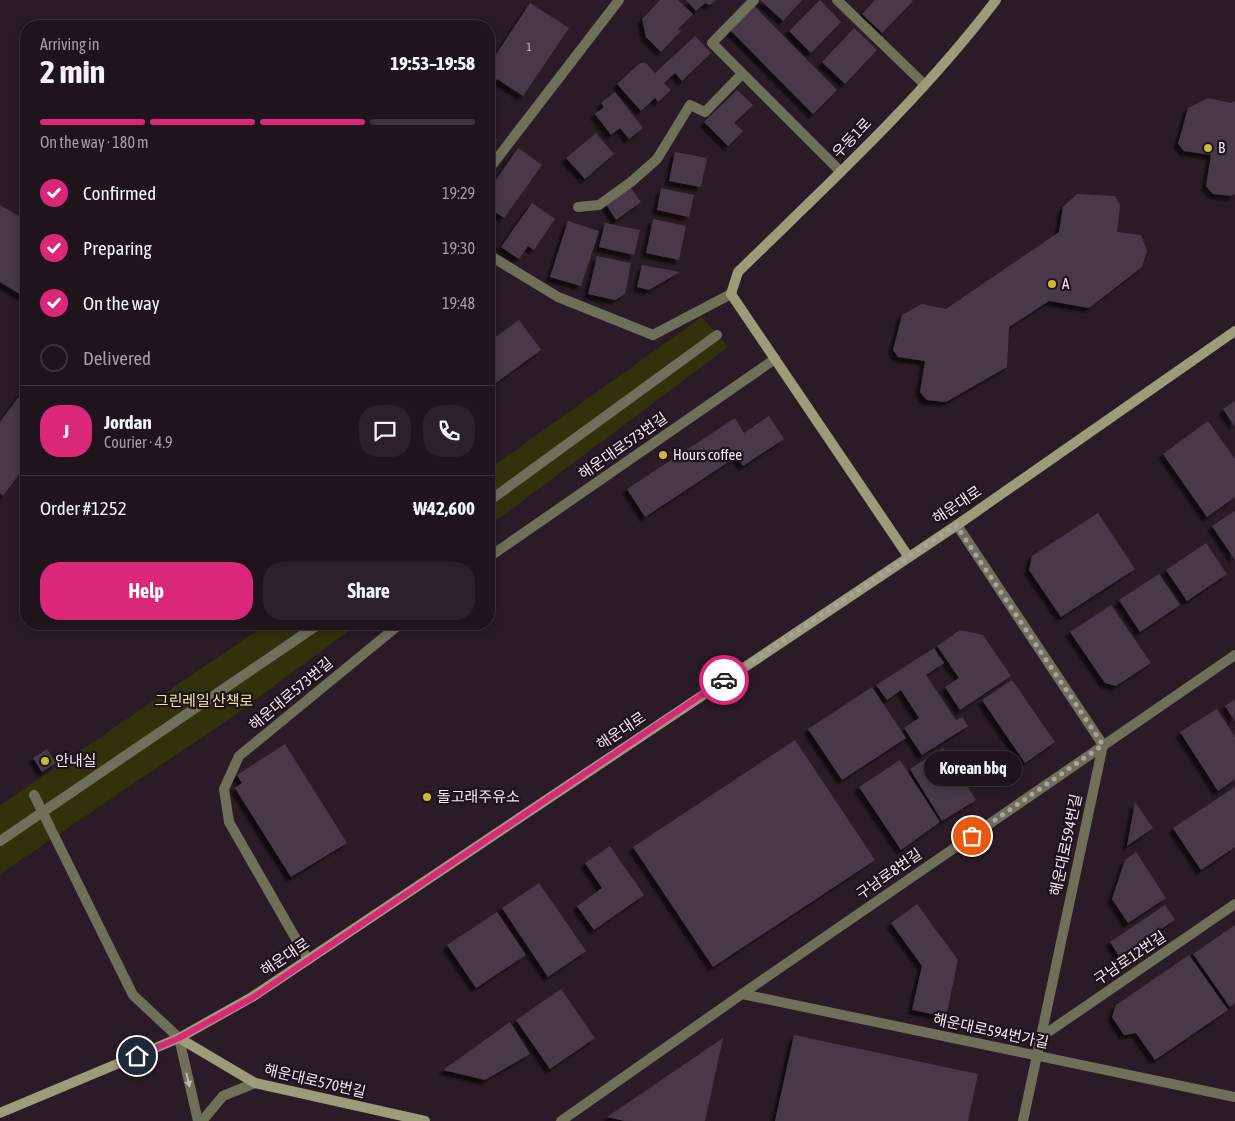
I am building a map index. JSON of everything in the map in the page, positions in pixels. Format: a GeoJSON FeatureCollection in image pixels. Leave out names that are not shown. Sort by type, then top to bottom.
{"type":"FeatureCollection","features":[{"type":"Feature","properties":{"kind":"main road","name":"우동1로"},"geometry":{"type":"LineString","coordinates":[[731,294],[738,272],[841,172],[924,84],[996,0]]}},
{"type":"Feature","properties":{"kind":"main road"},"geometry":{"type":"LineString","coordinates":[[731,294],[908,556]]}},
{"type":"Feature","properties":{"kind":"main road","name":"해운대로"},"geometry":{"type":"LineString","coordinates":[[0,1113],[179,1038],[252,998],[956,525],[1235,331]]}},
{"type":"Feature","properties":{"kind":"main road","name":"해운대로570번길"},"geometry":{"type":"LineString","coordinates":[[179,1038],[255,1083],[425,1121]]}},
{"type":"Feature","properties":{"kind":"street"},"geometry":{"type":"LineString","coordinates":[[495,161],[619,0]]}},
{"type":"Feature","properties":{"kind":"street"},"geometry":{"type":"LineString","coordinates":[[754,0],[712,43],[841,172]]}},
{"type":"Feature","properties":{"kind":"street"},"geometry":{"type":"LineString","coordinates":[[837,0],[924,84]]}},
{"type":"Feature","properties":{"kind":"street"},"geometry":{"type":"LineString","coordinates":[[578,208],[599,205],[631,182],[656,159],[690,105],[705,112],[742,74]]}},
{"type":"Feature","properties":{"kind":"street"},"geometry":{"type":"LineString","coordinates":[[495,259],[558,297],[653,335],[731,294]]}},
{"type":"Feature","properties":{"kind":"street"},"geometry":{"type":"LineString","coordinates":[[495,497],[717,335]]}},
{"type":"Feature","properties":{"kind":"street","name":"해운대로573번길"},"geometry":{"type":"LineString","coordinates":[[495,553],[775,359]]}},
{"type":"Feature","properties":{"kind":"street"},"geometry":{"type":"LineString","coordinates":[[956,525],[1103,745]]}},
{"type":"Feature","properties":{"kind":"street"},"geometry":{"type":"LineString","coordinates":[[0,841],[310,630]]}},
{"type":"Feature","properties":{"kind":"street","name":"해운대로573번길"},"geometry":{"type":"LineString","coordinates":[[308,960],[229,822],[224,789],[239,756],[393,630]]}},
{"type":"Feature","properties":{"kind":"street","name":"구남로8번길"},"geometry":{"type":"LineString","coordinates":[[561,1121],[742,994],[1235,655]]}},
{"type":"Feature","properties":{"kind":"street","name":"해운대로594번길"},"geometry":{"type":"LineString","coordinates":[[1023,1121],[1103,745]]}},
{"type":"Feature","properties":{"kind":"street"},"geometry":{"type":"LineString","coordinates":[[34,795],[133,995],[179,1038],[200,1121]]}},
{"type":"Feature","properties":{"kind":"street","name":"구남로12번길"},"geometry":{"type":"LineString","coordinates":[[1041,1037],[1235,904]]}},
{"type":"Feature","properties":{"kind":"street","name":"해운대로594번가길"},"geometry":{"type":"LineString","coordinates":[[742,994],[1235,1097]]}},
{"type":"Feature","properties":{"kind":"street"},"geometry":{"type":"LineString","coordinates":[[200,1121],[223,1096],[255,1083]]}},
{"type":"Feature","properties":{"kind":"green space"},"geometry":{"type":"Polygon","coordinates":[[[702,317],[728,347],[495,522],[495,465],[702,317]]]}},
{"type":"Feature","properties":{"kind":"green space","name":"그린레일 산책로"},"geometry":{"type":"Polygon","coordinates":[[[258,630],[350,630],[232,717],[0,874],[0,805],[258,630]]]}},
{"type":"Feature","properties":{"kind":"building"},"geometry":{"type":"Polygon","coordinates":[[[660,0],[678,0],[693,14],[678,29],[681,31],[661,52],[646,37],[642,19],[660,0]]]}},
{"type":"Feature","properties":{"kind":"building"},"geometry":{"type":"Polygon","coordinates":[[[686,0],[716,0],[710,5],[705,3],[696,11],[686,0]]]}},
{"type":"Feature","properties":{"kind":"building"},"geometry":{"type":"Polygon","coordinates":[[[760,0],[802,0],[783,21],[760,0]]]}},
{"type":"Feature","properties":{"kind":"building"},"geometry":{"type":"Polygon","coordinates":[[[820,0],[841,22],[811,53],[789,31],[820,0]]]}},
{"type":"Feature","properties":{"kind":"building"},"geometry":{"type":"Polygon","coordinates":[[[875,0],[913,1],[882,33],[862,14],[875,0]]]}},
{"type":"Feature","properties":{"kind":"building"},"geometry":{"type":"Polygon","coordinates":[[[530,3],[569,28],[523,96],[497,79],[495,82],[495,56],[530,3]]]}},
{"type":"Feature","properties":{"kind":"building"},"geometry":{"type":"Polygon","coordinates":[[[754,6],[837,90],[813,114],[730,30],[754,6]]]}},
{"type":"Feature","properties":{"kind":"building"},"geometry":{"type":"Polygon","coordinates":[[[854,28],[877,50],[845,84],[822,62],[854,28]]]}},
{"type":"Feature","properties":{"kind":"building"},"geometry":{"type":"Polygon","coordinates":[[[695,36],[711,53],[682,81],[675,73],[664,83],[671,90],[658,102],[655,98],[641,111],[617,84],[640,63],[646,63],[655,73],[695,36]]]}},
{"type":"Feature","properties":{"kind":"building"},"geometry":{"type":"Polygon","coordinates":[[[737,90],[753,105],[734,123],[743,131],[728,146],[704,122],[737,90]]]}},
{"type":"Feature","properties":{"kind":"building"},"geometry":{"type":"Polygon","coordinates":[[[615,92],[643,128],[629,139],[620,128],[611,135],[595,114],[604,107],[601,103],[615,92]]]}},
{"type":"Feature","properties":{"kind":"building","name":"B"},"geometry":{"type":"Polygon","coordinates":[[[1208,98],[1231,103],[1235,101],[1235,194],[1231,196],[1213,194],[1206,186],[1211,155],[1184,151],[1178,144],[1188,108],[1208,98]]]}},
{"type":"Feature","properties":{"kind":"building"},"geometry":{"type":"Polygon","coordinates":[[[596,133],[614,154],[585,179],[566,158],[596,133]]]}},
{"type":"Feature","properties":{"kind":"building"},"geometry":{"type":"Polygon","coordinates":[[[518,148],[542,165],[504,218],[495,212],[495,181],[518,148]]]}},
{"type":"Feature","properties":{"kind":"building"},"geometry":{"type":"Polygon","coordinates":[[[675,152],[707,158],[701,187],[669,181],[675,152]]]}},
{"type":"Feature","properties":{"kind":"building"},"geometry":{"type":"Polygon","coordinates":[[[630,187],[641,202],[616,220],[606,204],[630,187]]]}},
{"type":"Feature","properties":{"kind":"building"},"geometry":{"type":"Polygon","coordinates":[[[661,188],[694,195],[689,217],[657,210],[661,188]]]}},
{"type":"Feature","properties":{"kind":"building","name":"A"},"geometry":{"type":"Polygon","coordinates":[[[1077,194],[1115,196],[1120,205],[1117,232],[1141,235],[1147,251],[1142,267],[1089,308],[1049,301],[1009,327],[1007,367],[946,402],[927,400],[920,392],[925,361],[898,357],[893,350],[902,315],[922,304],[946,309],[1059,232],[1063,207],[1077,194]]]}},
{"type":"Feature","properties":{"kind":"building"},"geometry":{"type":"Polygon","coordinates":[[[532,203],[555,219],[534,250],[528,246],[519,259],[501,247],[532,203]]]}},
{"type":"Feature","properties":{"kind":"building"},"geometry":{"type":"Polygon","coordinates":[[[0,205],[20,217],[20,294],[0,282],[0,205]]]}},
{"type":"Feature","properties":{"kind":"building"},"geometry":{"type":"Polygon","coordinates":[[[653,219],[686,226],[679,260],[646,253],[653,219]]]}},
{"type":"Feature","properties":{"kind":"building"},"geometry":{"type":"Polygon","coordinates":[[[568,221],[599,231],[581,286],[550,277],[568,221]]]}},
{"type":"Feature","properties":{"kind":"building"},"geometry":{"type":"Polygon","coordinates":[[[605,223],[640,230],[634,255],[599,247],[605,223]]]}},
{"type":"Feature","properties":{"kind":"building"},"geometry":{"type":"Polygon","coordinates":[[[597,256],[631,263],[625,294],[615,300],[588,294],[597,256]]]}},
{"type":"Feature","properties":{"kind":"building"},"geometry":{"type":"Polygon","coordinates":[[[642,265],[680,272],[649,290],[637,287],[642,265]]]}},
{"type":"Feature","properties":{"kind":"building"},"geometry":{"type":"Polygon","coordinates":[[[519,320],[541,350],[495,384],[495,338],[519,320]]]}},
{"type":"Feature","properties":{"kind":"building"},"geometry":{"type":"Polygon","coordinates":[[[20,395],[20,473],[3,496],[0,493],[0,422],[20,395]]]}},
{"type":"Feature","properties":{"kind":"building"},"geometry":{"type":"Polygon","coordinates":[[[1235,401],[1235,427],[1223,409],[1235,401]]]}},
{"type":"Feature","properties":{"kind":"building"},"geometry":{"type":"Polygon","coordinates":[[[769,416],[784,439],[743,466],[736,457],[645,517],[627,489],[735,418],[744,433],[769,416]]]}},
{"type":"Feature","properties":{"kind":"building"},"geometry":{"type":"Polygon","coordinates":[[[1208,421],[1235,459],[1235,497],[1207,517],[1163,454],[1208,421]]]}},
{"type":"Feature","properties":{"kind":"building"},"geometry":{"type":"Polygon","coordinates":[[[1235,511],[1235,560],[1212,526],[1235,511]]]}},
{"type":"Feature","properties":{"kind":"building"},"geometry":{"type":"Polygon","coordinates":[[[1098,513],[1135,569],[1061,617],[1029,570],[1032,556],[1098,513]]]}},
{"type":"Feature","properties":{"kind":"building"},"geometry":{"type":"Polygon","coordinates":[[[1206,543],[1227,574],[1187,601],[1166,570],[1206,543]]]}},
{"type":"Feature","properties":{"kind":"building"},"geometry":{"type":"Polygon","coordinates":[[[1159,574],[1180,605],[1140,632],[1119,600],[1159,574]]]}},
{"type":"Feature","properties":{"kind":"building"},"geometry":{"type":"Polygon","coordinates":[[[1111,605],[1151,663],[1116,686],[1105,683],[1070,632],[1111,605]]]}},
{"type":"Feature","properties":{"kind":"building"},"geometry":{"type":"Polygon","coordinates":[[[960,630],[983,635],[1011,676],[960,710],[945,687],[959,678],[937,646],[960,630]]]}},
{"type":"Feature","properties":{"kind":"building"},"geometry":{"type":"Polygon","coordinates":[[[934,648],[944,663],[926,675],[956,720],[962,717],[968,726],[922,755],[904,728],[919,718],[901,690],[887,700],[876,685],[934,648]]]}},
{"type":"Feature","properties":{"kind":"building"},"geometry":{"type":"Polygon","coordinates":[[[1012,680],[1055,742],[1025,763],[982,700],[1012,680]]]}},
{"type":"Feature","properties":{"kind":"building"},"geometry":{"type":"Polygon","coordinates":[[[872,687],[906,738],[842,780],[808,729],[872,687]]]}},
{"type":"Feature","properties":{"kind":"building"},"geometry":{"type":"Polygon","coordinates":[[[1235,699],[1235,721],[1225,706],[1235,699]]]}},
{"type":"Feature","properties":{"kind":"building"},"geometry":{"type":"Polygon","coordinates":[[[1217,709],[1235,737],[1235,779],[1218,791],[1180,732],[1217,709]]]}},
{"type":"Feature","properties":{"kind":"building"},"geometry":{"type":"Polygon","coordinates":[[[795,740],[875,860],[713,967],[633,847],[795,740]]]}},
{"type":"Feature","properties":{"kind":"building"},"geometry":{"type":"Polygon","coordinates":[[[285,744],[347,843],[291,877],[235,788],[242,783],[237,775],[285,744]]]}},
{"type":"Feature","properties":{"kind":"building"},"geometry":{"type":"Polygon","coordinates":[[[943,748],[976,800],[942,821],[910,769],[943,748]]]}},
{"type":"Feature","properties":{"kind":"building","name":"안내실"},"geometry":{"type":"Polygon","coordinates":[[[47,749],[56,763],[42,772],[33,758],[47,749]]]}},
{"type":"Feature","properties":{"kind":"building"},"geometry":{"type":"Polygon","coordinates":[[[900,760],[940,822],[901,850],[859,787],[900,760]]]}},
{"type":"Feature","properties":{"kind":"building"},"geometry":{"type":"Polygon","coordinates":[[[1235,787],[1235,847],[1201,870],[1173,828],[1235,787]]]}},
{"type":"Feature","properties":{"kind":"building"},"geometry":{"type":"Polygon","coordinates":[[[1135,802],[1153,828],[1127,846],[1135,802]]]}},
{"type":"Feature","properties":{"kind":"building"},"geometry":{"type":"Polygon","coordinates":[[[610,846],[644,895],[594,930],[577,906],[602,888],[585,863],[610,846]]]}},
{"type":"Feature","properties":{"kind":"building"},"geometry":{"type":"Polygon","coordinates":[[[1136,852],[1166,898],[1128,923],[1112,899],[1125,860],[1136,852]]]}},
{"type":"Feature","properties":{"kind":"building"},"geometry":{"type":"Polygon","coordinates":[[[539,883],[586,951],[548,977],[502,908],[539,883]]]}},
{"type":"Feature","properties":{"kind":"building"},"geometry":{"type":"Polygon","coordinates":[[[917,904],[958,960],[946,1017],[912,1010],[922,966],[891,923],[917,904]]]}},
{"type":"Feature","properties":{"kind":"building"},"geometry":{"type":"Polygon","coordinates":[[[1165,905],[1175,920],[1119,956],[1110,942],[1165,905]]]}},
{"type":"Feature","properties":{"kind":"building"},"geometry":{"type":"Polygon","coordinates":[[[497,912],[526,955],[476,988],[447,945],[497,912]]]}},
{"type":"Feature","properties":{"kind":"building"},"geometry":{"type":"Polygon","coordinates":[[[1235,925],[1235,1003],[1230,1007],[1193,954],[1235,925]]]}},
{"type":"Feature","properties":{"kind":"building"},"geometry":{"type":"Polygon","coordinates":[[[1189,955],[1228,1010],[1155,1060],[1136,1033],[1124,1035],[1112,1017],[1116,1005],[1189,955]]]}},
{"type":"Feature","properties":{"kind":"building"},"geometry":{"type":"Polygon","coordinates":[[[561,989],[595,1038],[550,1069],[516,1020],[561,989]]]}},
{"type":"Feature","properties":{"kind":"building"},"geometry":{"type":"Polygon","coordinates":[[[510,1022],[530,1054],[485,1080],[443,1070],[510,1022]]]}},
{"type":"Feature","properties":{"kind":"building"},"geometry":{"type":"Polygon","coordinates":[[[794,1035],[978,1074],[968,1121],[775,1121],[794,1035]]]}},
{"type":"Feature","properties":{"kind":"building"},"geometry":{"type":"Polygon","coordinates":[[[723,1038],[705,1121],[625,1121],[607,1117],[723,1038]]]}},
{"type":"Feature","properties":{"kind":"way so far"},"geometry":{"type":"LineString","coordinates":[[724,680],[956,525],[1103,745],[972,836]]}},
{"type":"Feature","properties":{"kind":"place","name":"B"},"geometry":{"type":"Point","coordinates":[1208,148]}},
{"type":"Feature","properties":{"kind":"place","name":"A"},"geometry":{"type":"Point","coordinates":[1052,284]}},
{"type":"Feature","properties":{"kind":"place","name":"Hours coffee"},"geometry":{"type":"Point","coordinates":[663,455]}},
{"type":"Feature","properties":{"kind":"place","name":"안내실"},"geometry":{"type":"Point","coordinates":[45,761]}},
{"type":"Feature","properties":{"kind":"place","name":"돌고래주유소"},"geometry":{"type":"Point","coordinates":[427,797]}},
{"type":"Feature","properties":{"kind":"place","name":"Korean bbq"},"geometry":{"type":"Point","coordinates":[972,836]}},
{"type":"Feature","properties":{"kind":"route"},"geometry":{"type":"LineString","coordinates":[[137,1056],[179,1038],[252,998],[724,680]]}}]}
